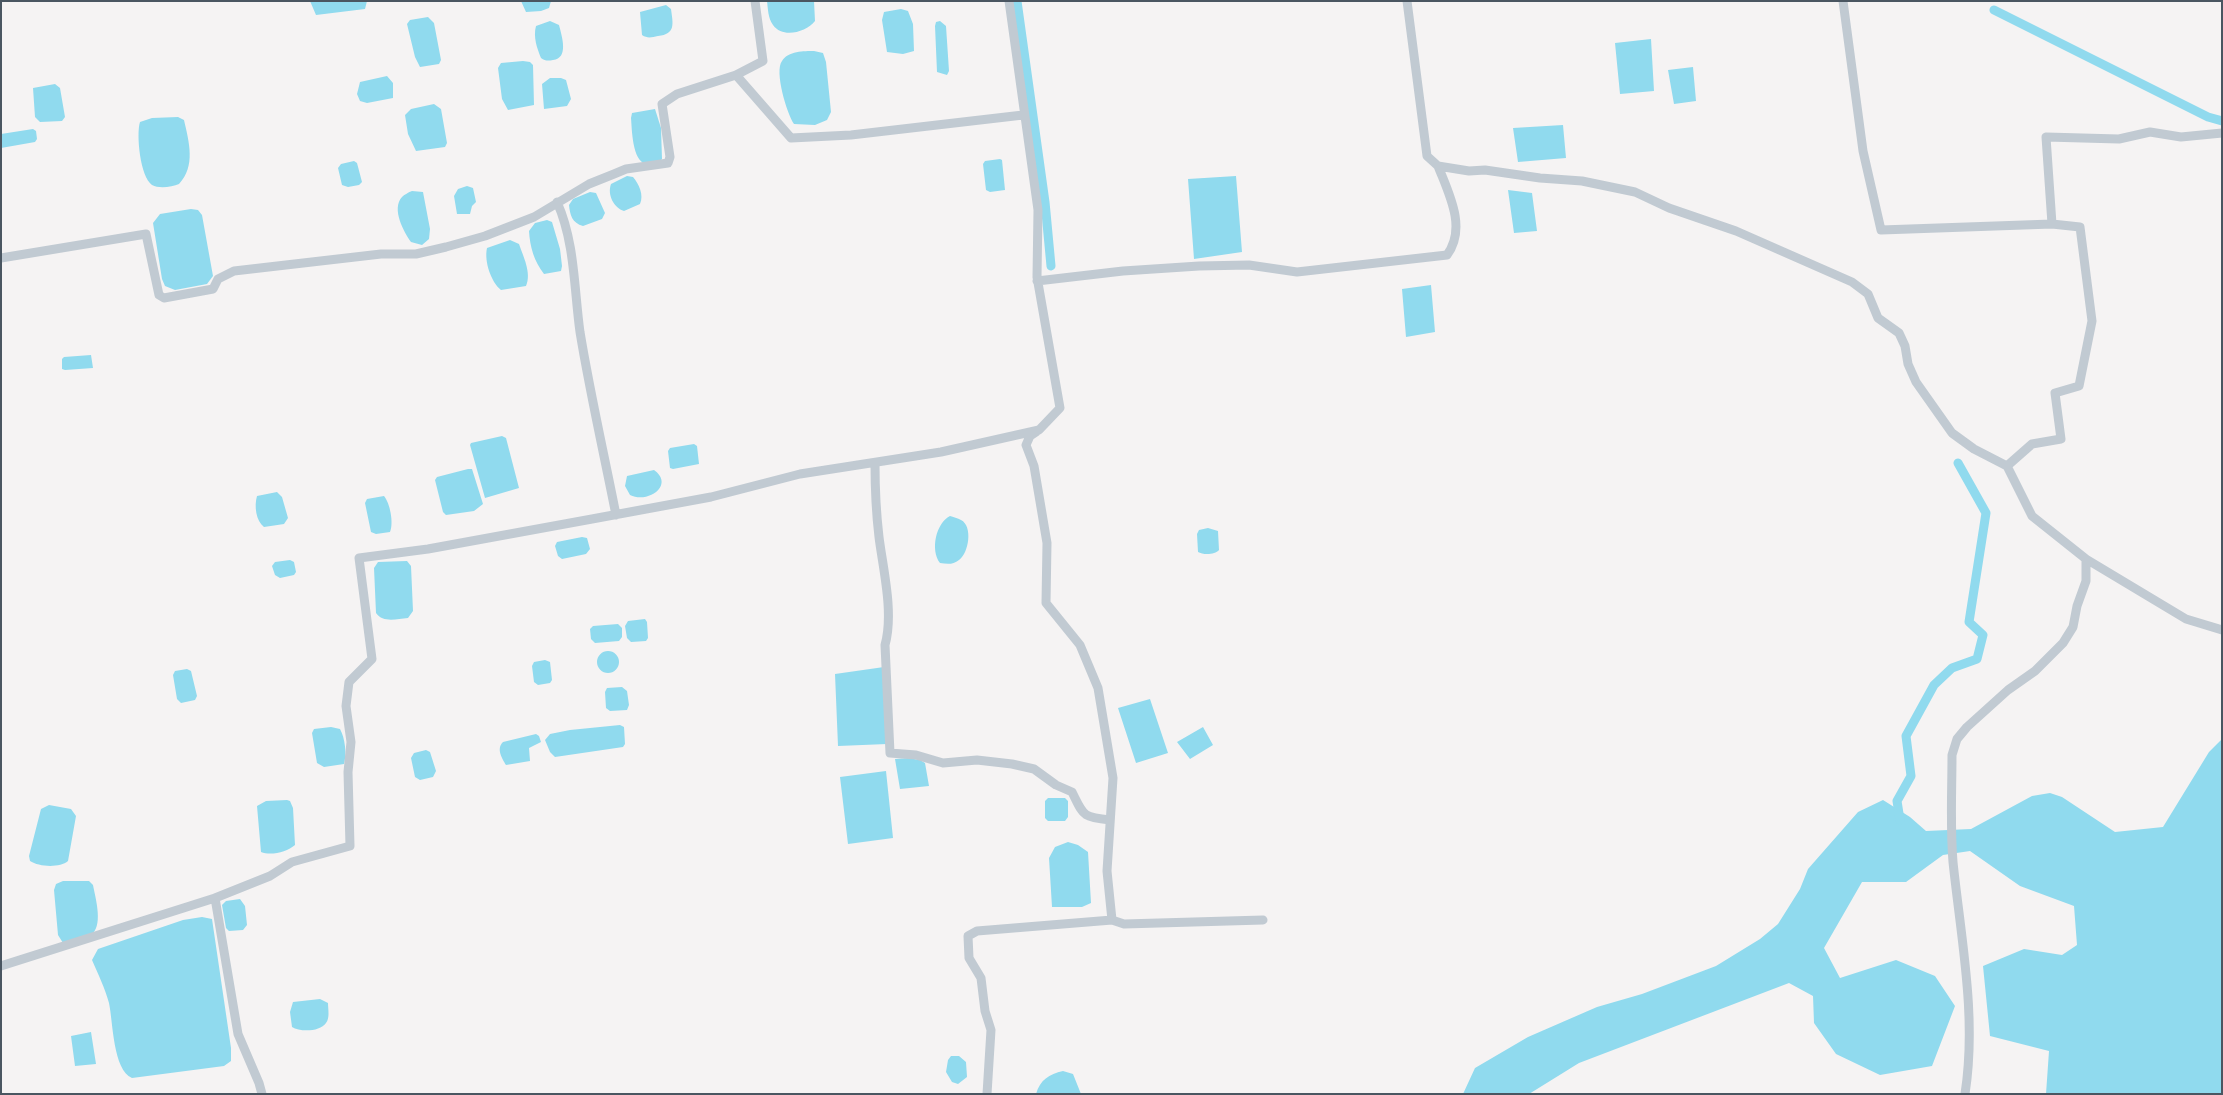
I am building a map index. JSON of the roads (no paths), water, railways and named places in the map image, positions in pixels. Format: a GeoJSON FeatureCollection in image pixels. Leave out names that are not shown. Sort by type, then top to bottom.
{"type":"FeatureCollection","features":[{"type":"Feature","properties":{"kind":"street"},"geometry":{"type":"LineString","coordinates":[[1,258],[146,234],[159,295],[164,298],[213,289],[218,279],[234,271],[381,254],[416,254],[446,247],[521,223],[588,184],[626,169],[668,162],[670,157],[662,104],[677,94],[736,75],[763,61],[755,1]]}},
{"type":"Feature","properties":{"kind":"street"},"geometry":{"type":"LineString","coordinates":[[1009,1],[1023,115],[1038,210],[1037,281],[1060,408],[1039,430],[1030,436],[1026,445],[1034,466],[1047,543],[1046,603],[1080,645],[1098,688],[1113,778],[1107,871],[1112,920]]}},
{"type":"Feature","properties":{"kind":"street"},"geometry":{"type":"LineString","coordinates":[[1037,281],[1123,271],[1199,266],[1249,265],[1296,272],[1447,255],[1456,244],[1456,214],[1438,166],[1427,156],[1407,1]]}},
{"type":"Feature","properties":{"kind":"street"},"geometry":{"type":"LineString","coordinates":[[1843,1],[1863,150],[1880,230],[2052,224],[2080,227],[2092,321],[2080,386],[2055,393],[2061,439],[2032,444],[2007,466]]}},
{"type":"Feature","properties":{"kind":"street"},"geometry":{"type":"LineString","coordinates":[[736,75],[791,138],[851,135],[1023,115]]}},
{"type":"Feature","properties":{"kind":"street"},"geometry":{"type":"LineString","coordinates":[[2052,224],[2046,137],[2119,139],[2150,132],[2181,137],[2222,133]]}},
{"type":"Feature","properties":{"kind":"street"},"geometry":{"type":"LineString","coordinates":[[1438,166],[1469,171],[1485,170],[1540,178],[1582,180],[1636,192],[1669,208],[1736,231],[1852,282],[1868,294],[1878,318],[1899,333],[1905,346],[1908,364],[1916,382],[1952,433],[1974,449],[2007,466],[2032,516],[2086,559],[2186,619],[2222,630]]}},
{"type":"Feature","properties":{"kind":"street"},"geometry":{"type":"LineString","coordinates":[[557,202],[563,215],[570,246],[581,336],[616,515]]}},
{"type":"Feature","properties":{"kind":"street"},"geometry":{"type":"LineString","coordinates":[[1,966],[215,898],[270,876],[292,862],[350,846],[348,772],[351,742],[346,706],[349,682],[372,659],[359,558],[428,549],[616,515],[711,497],[800,474],[941,452],[1039,430]]}},
{"type":"Feature","properties":{"kind":"street"},"geometry":{"type":"LineString","coordinates":[[875,462],[878,536],[884,566],[887,637],[885,645],[890,753],[916,755],[944,763],[992,760],[1034,769],[1056,785],[1072,792],[1083,814],[1092,818],[1110,820]]}},
{"type":"Feature","properties":{"kind":"street"},"geometry":{"type":"LineString","coordinates":[[1965,1094],[1970,1064],[1971,1024],[1953,859],[1952,755],[1957,739],[1967,727],[2008,690],[2035,671],[2062,643],[2073,627],[2077,606],[2086,581],[2086,559]]}},
{"type":"Feature","properties":{"kind":"street"},"geometry":{"type":"LineString","coordinates":[[215,898],[238,1034],[260,1083],[262,1094]]}},
{"type":"Feature","properties":{"kind":"street"},"geometry":{"type":"LineString","coordinates":[[987,1094],[991,1030],[985,1011],[981,978],[969,958],[968,936],[977,931],[1112,920],[1124,924],[1263,920]]}},
{"type":"Feature","properties":{"kind":"water"},"geometry":{"type":"Polygon","coordinates":[[[310,1],[367,1],[365,9],[316,15],[310,1]]]}},
{"type":"Feature","properties":{"kind":"water"},"geometry":{"type":"Polygon","coordinates":[[[521,1],[551,1],[549,8],[541,11],[526,12],[521,1]]]}},
{"type":"Feature","properties":{"kind":"water"},"geometry":{"type":"Polygon","coordinates":[[[767,1],[814,1],[815,21],[800,31],[783,32],[777,29],[771,22],[767,1]]]}},
{"type":"Feature","properties":{"kind":"water"},"geometry":{"type":"Polygon","coordinates":[[[666,5],[671,9],[673,24],[671,31],[664,35],[652,37],[642,35],[640,12],[666,5]]]}},
{"type":"Feature","properties":{"kind":"water"},"geometry":{"type":"Polygon","coordinates":[[[901,9],[908,11],[913,24],[914,51],[903,54],[887,52],[882,20],[884,12],[901,9]]]}},
{"type":"Feature","properties":{"kind":"water"},"geometry":{"type":"Polygon","coordinates":[[[428,17],[434,23],[441,60],[439,64],[420,67],[415,57],[407,24],[410,20],[428,17]]]}},
{"type":"Feature","properties":{"kind":"water"},"geometry":{"type":"Polygon","coordinates":[[[550,21],[559,25],[563,51],[558,58],[548,61],[541,58],[535,34],[536,26],[550,21]]]}},
{"type":"Feature","properties":{"kind":"water"},"geometry":{"type":"Polygon","coordinates":[[[940,21],[946,26],[949,71],[947,75],[937,72],[935,26],[936,22],[940,21]]]}},
{"type":"Feature","properties":{"kind":"water"},"geometry":{"type":"Polygon","coordinates":[[[1651,39],[1654,91],[1620,94],[1615,43],[1651,39]]]}},
{"type":"Feature","properties":{"kind":"water"},"geometry":{"type":"Polygon","coordinates":[[[814,51],[823,53],[826,62],[831,112],[827,120],[815,125],[794,124],[782,92],[780,66],[788,55],[796,52],[814,51]]]}},
{"type":"Feature","properties":{"kind":"water"},"geometry":{"type":"Polygon","coordinates":[[[530,62],[533,65],[534,105],[508,110],[502,99],[498,68],[501,63],[530,62]]]}},
{"type":"Feature","properties":{"kind":"water"},"geometry":{"type":"Polygon","coordinates":[[[1693,67],[1696,101],[1674,104],[1668,70],[1693,67]]]}},
{"type":"Feature","properties":{"kind":"water"},"geometry":{"type":"Polygon","coordinates":[[[387,76],[393,83],[393,98],[367,103],[360,101],[357,94],[360,82],[387,76]]]}},
{"type":"Feature","properties":{"kind":"water"},"geometry":{"type":"Polygon","coordinates":[[[550,78],[566,80],[571,99],[567,106],[544,109],[542,84],[550,78]]]}},
{"type":"Feature","properties":{"kind":"water"},"geometry":{"type":"Polygon","coordinates":[[[55,84],[60,88],[65,117],[62,121],[40,122],[35,117],[33,88],[55,84]]]}},
{"type":"Feature","properties":{"kind":"water"},"geometry":{"type":"Polygon","coordinates":[[[434,104],[441,109],[447,143],[445,147],[416,151],[408,134],[405,115],[411,109],[434,104]]]}},
{"type":"Feature","properties":{"kind":"water"},"geometry":{"type":"Polygon","coordinates":[[[655,109],[661,128],[662,159],[658,163],[646,164],[641,162],[635,151],[631,118],[632,113],[655,109]]]}},
{"type":"Feature","properties":{"kind":"water"},"geometry":{"type":"Polygon","coordinates":[[[178,117],[184,120],[188,137],[190,154],[188,170],[179,184],[166,187],[152,185],[144,173],[140,155],[140,122],[152,118],[178,117]]]}},
{"type":"Feature","properties":{"kind":"water"},"geometry":{"type":"Polygon","coordinates":[[[1563,125],[1566,158],[1518,162],[1513,128],[1563,125]]]}},
{"type":"Feature","properties":{"kind":"water"},"geometry":{"type":"Polygon","coordinates":[[[33,129],[36,131],[37,139],[35,142],[1,148],[1,134],[33,129]]]}},
{"type":"Feature","properties":{"kind":"water"},"geometry":{"type":"Polygon","coordinates":[[[1002,160],[1005,190],[990,192],[986,190],[983,164],[985,161],[1002,160]]]}},
{"type":"Feature","properties":{"kind":"water"},"geometry":{"type":"Polygon","coordinates":[[[354,161],[357,163],[362,182],[359,185],[348,187],[342,185],[338,168],[341,164],[354,161]]]}},
{"type":"Feature","properties":{"kind":"water"},"geometry":{"type":"Polygon","coordinates":[[[627,176],[633,177],[639,186],[641,201],[640,204],[624,211],[614,204],[610,188],[611,184],[627,176]]]}},
{"type":"Feature","properties":{"kind":"water"},"geometry":{"type":"Polygon","coordinates":[[[1236,176],[1242,252],[1194,259],[1188,179],[1236,176]]]}},
{"type":"Feature","properties":{"kind":"water"},"geometry":{"type":"Polygon","coordinates":[[[467,186],[473,188],[476,202],[472,206],[470,214],[457,214],[454,196],[458,189],[467,186]]]}},
{"type":"Feature","properties":{"kind":"water"},"geometry":{"type":"Polygon","coordinates":[[[1508,190],[1532,193],[1537,231],[1514,233],[1508,190]]]}},
{"type":"Feature","properties":{"kind":"water"},"geometry":{"type":"Polygon","coordinates":[[[412,191],[423,192],[430,229],[429,239],[422,245],[411,242],[402,227],[398,214],[399,202],[403,196],[412,191]]]}},
{"type":"Feature","properties":{"kind":"water"},"geometry":{"type":"Polygon","coordinates":[[[590,192],[596,193],[605,213],[602,219],[583,226],[576,223],[572,218],[569,205],[573,199],[590,192]]]}},
{"type":"Feature","properties":{"kind":"water"},"geometry":{"type":"Polygon","coordinates":[[[191,209],[198,210],[202,215],[213,276],[207,284],[175,290],[165,286],[162,279],[153,223],[160,214],[191,209]]]}},
{"type":"Feature","properties":{"kind":"water"},"geometry":{"type":"Polygon","coordinates":[[[547,220],[552,222],[560,249],[562,266],[561,271],[544,274],[533,254],[529,231],[535,223],[547,220]]]}},
{"type":"Feature","properties":{"kind":"water"},"geometry":{"type":"Polygon","coordinates":[[[510,240],[519,244],[526,265],[528,281],[526,286],[501,290],[494,282],[489,271],[486,253],[487,248],[510,240]]]}},
{"type":"Feature","properties":{"kind":"water"},"geometry":{"type":"Polygon","coordinates":[[[1431,285],[1435,332],[1406,337],[1402,289],[1431,285]]]}},
{"type":"Feature","properties":{"kind":"water"},"geometry":{"type":"Polygon","coordinates":[[[91,355],[93,368],[62,369],[62,359],[64,357],[91,355]]]}},
{"type":"Feature","properties":{"kind":"water"},"geometry":{"type":"Polygon","coordinates":[[[502,436],[506,438],[519,488],[485,498],[470,445],[471,443],[502,436]]]}},
{"type":"Feature","properties":{"kind":"water"},"geometry":{"type":"Polygon","coordinates":[[[694,444],[697,446],[699,464],[670,468],[668,451],[670,448],[694,444]]]}},
{"type":"Feature","properties":{"kind":"water"},"geometry":{"type":"Polygon","coordinates":[[[472,469],[483,504],[474,511],[446,515],[443,512],[435,480],[437,477],[472,469]]]}},
{"type":"Feature","properties":{"kind":"water"},"geometry":{"type":"Polygon","coordinates":[[[654,470],[660,476],[662,482],[657,492],[644,497],[630,495],[625,486],[627,476],[654,470]]]}},
{"type":"Feature","properties":{"kind":"water"},"geometry":{"type":"Polygon","coordinates":[[[277,492],[282,497],[288,518],[284,524],[264,527],[256,513],[257,496],[277,492]]]}},
{"type":"Feature","properties":{"kind":"water"},"geometry":{"type":"Polygon","coordinates":[[[384,496],[391,513],[392,524],[390,532],[376,534],[371,532],[365,503],[367,499],[384,496]]]}},
{"type":"Feature","properties":{"kind":"water"},"geometry":{"type":"Polygon","coordinates":[[[950,516],[960,519],[965,523],[968,533],[967,546],[962,557],[957,562],[950,564],[940,563],[935,551],[936,537],[941,524],[950,516]]]}},
{"type":"Feature","properties":{"kind":"water"},"geometry":{"type":"Polygon","coordinates":[[[1208,528],[1218,531],[1219,550],[1212,554],[1198,552],[1197,534],[1199,530],[1208,528]]]}},
{"type":"Feature","properties":{"kind":"water"},"geometry":{"type":"Polygon","coordinates":[[[582,537],[587,538],[590,549],[586,554],[562,559],[558,556],[555,546],[557,542],[582,537]]]}},
{"type":"Feature","properties":{"kind":"water"},"geometry":{"type":"Polygon","coordinates":[[[290,560],[294,562],[296,572],[294,575],[280,578],[275,575],[272,566],[275,562],[290,560]]]}},
{"type":"Feature","properties":{"kind":"water"},"geometry":{"type":"Polygon","coordinates":[[[407,561],[411,566],[413,611],[408,618],[390,620],[382,618],[376,613],[374,568],[378,562],[407,561]]]}},
{"type":"Feature","properties":{"kind":"water"},"geometry":{"type":"Polygon","coordinates":[[[645,619],[647,622],[648,638],[646,641],[631,642],[627,638],[625,626],[628,621],[645,619]]]}},
{"type":"Feature","properties":{"kind":"water"},"geometry":{"type":"Polygon","coordinates":[[[618,624],[622,628],[622,637],[619,641],[595,643],[591,639],[590,629],[593,626],[618,624]]]}},
{"type":"Feature","properties":{"kind":"water"},"geometry":{"type":"Polygon","coordinates":[[[608,651],[616,654],[619,662],[616,670],[608,673],[600,670],[597,662],[600,654],[608,651]]]}},
{"type":"Feature","properties":{"kind":"water"},"geometry":{"type":"Polygon","coordinates":[[[545,660],[550,662],[552,680],[550,683],[538,685],[534,682],[532,666],[534,662],[545,660]]]}},
{"type":"Feature","properties":{"kind":"water"},"geometry":{"type":"Polygon","coordinates":[[[884,667],[887,744],[838,746],[835,674],[884,667]]]}},
{"type":"Feature","properties":{"kind":"water"},"geometry":{"type":"Polygon","coordinates":[[[187,669],[191,671],[197,696],[195,700],[181,703],[177,699],[173,675],[175,671],[187,669]]]}},
{"type":"Feature","properties":{"kind":"water"},"geometry":{"type":"Polygon","coordinates":[[[622,687],[627,691],[629,705],[627,710],[610,711],[606,708],[605,692],[607,688],[622,687]]]}},
{"type":"Feature","properties":{"kind":"water"},"geometry":{"type":"Polygon","coordinates":[[[1150,699],[1168,753],[1136,763],[1118,708],[1150,699]]]}},
{"type":"Feature","properties":{"kind":"water"},"geometry":{"type":"Polygon","coordinates":[[[620,725],[624,727],[625,744],[623,747],[555,757],[550,752],[545,740],[550,734],[570,730],[620,725]]]}},
{"type":"Feature","properties":{"kind":"water"},"geometry":{"type":"Polygon","coordinates":[[[331,727],[340,729],[342,733],[345,746],[345,760],[344,764],[324,767],[317,763],[312,733],[314,729],[331,727]]]}},
{"type":"Feature","properties":{"kind":"water"},"geometry":{"type":"Polygon","coordinates":[[[1203,727],[1213,745],[1190,759],[1177,742],[1203,727]]]}},
{"type":"Feature","properties":{"kind":"water"},"geometry":{"type":"Polygon","coordinates":[[[536,734],[541,742],[529,748],[530,761],[506,765],[500,751],[503,742],[536,734]]]}},
{"type":"Feature","properties":{"kind":"water"},"geometry":{"type":"Polygon","coordinates":[[[2222,739],[2222,1094],[2046,1094],[2049,1051],[1990,1036],[1983,966],[2024,949],[2062,955],[2077,945],[2074,906],[2020,886],[1970,851],[1943,855],[1906,882],[1862,882],[1824,948],[1840,978],[1896,960],[1935,976],[1955,1006],[1932,1066],[1880,1075],[1836,1054],[1814,1023],[1813,996],[1789,983],[1579,1063],[1529,1094],[1463,1094],[1475,1068],[1528,1037],[1597,1007],[1642,994],[1716,966],[1760,939],[1778,924],[1800,889],[1808,869],[1858,812],[1883,800],[1910,817],[1926,831],[1971,829],[2032,796],[2050,793],[2062,797],[2115,832],[2163,827],[2209,752],[2222,739]]]}},
{"type":"Feature","properties":{"kind":"water"},"geometry":{"type":"Polygon","coordinates":[[[426,750],[430,752],[436,771],[433,777],[420,780],[415,777],[411,758],[414,753],[426,750]]]}},
{"type":"Feature","properties":{"kind":"water"},"geometry":{"type":"Polygon","coordinates":[[[908,758],[925,763],[929,786],[900,789],[895,759],[908,758]]]}},
{"type":"Feature","properties":{"kind":"water"},"geometry":{"type":"Polygon","coordinates":[[[886,771],[893,838],[848,844],[840,777],[886,771]]]}},
{"type":"Feature","properties":{"kind":"water"},"geometry":{"type":"Polygon","coordinates":[[[1048,798],[1065,798],[1068,801],[1068,817],[1065,821],[1048,821],[1045,818],[1045,801],[1048,798]]]}},
{"type":"Feature","properties":{"kind":"water"},"geometry":{"type":"Polygon","coordinates":[[[266,801],[290,801],[293,808],[295,845],[279,853],[269,854],[261,852],[257,806],[266,801]]]}},
{"type":"Feature","properties":{"kind":"water"},"geometry":{"type":"Polygon","coordinates":[[[49,805],[71,809],[76,816],[68,861],[55,866],[34,863],[30,861],[29,856],[41,809],[49,805]]]}},
{"type":"Feature","properties":{"kind":"water"},"geometry":{"type":"Polygon","coordinates":[[[1068,842],[1078,845],[1088,852],[1091,903],[1082,907],[1052,907],[1049,858],[1055,847],[1068,842]]]}},
{"type":"Feature","properties":{"kind":"water"},"geometry":{"type":"Polygon","coordinates":[[[63,881],[89,881],[93,885],[97,902],[98,923],[96,929],[90,935],[63,943],[58,935],[54,890],[56,884],[63,881]]]}},
{"type":"Feature","properties":{"kind":"water"},"geometry":{"type":"Polygon","coordinates":[[[240,899],[245,906],[247,925],[243,930],[229,931],[226,928],[222,905],[226,901],[240,899]]]}},
{"type":"Feature","properties":{"kind":"water"},"geometry":{"type":"Polygon","coordinates":[[[202,917],[212,919],[231,1048],[231,1061],[224,1066],[132,1078],[121,1066],[117,1056],[109,1003],[92,960],[98,949],[183,920],[202,917]]]}},
{"type":"Feature","properties":{"kind":"water"},"geometry":{"type":"Polygon","coordinates":[[[320,999],[328,1003],[328,1019],[323,1026],[315,1030],[300,1030],[292,1027],[290,1012],[293,1002],[320,999]]]}},
{"type":"Feature","properties":{"kind":"water"},"geometry":{"type":"Polygon","coordinates":[[[91,1032],[96,1064],[75,1066],[71,1036],[91,1032]]]}},
{"type":"Feature","properties":{"kind":"water"},"geometry":{"type":"Polygon","coordinates":[[[951,1056],[959,1056],[966,1062],[967,1077],[958,1084],[952,1082],[946,1072],[948,1060],[951,1056]]]}},
{"type":"Feature","properties":{"kind":"water"},"geometry":{"type":"Polygon","coordinates":[[[1063,1071],[1073,1074],[1081,1094],[1036,1094],[1046,1078],[1063,1071]]]}},
{"type":"Feature","properties":{"kind":"waterway"},"geometry":{"type":"LineString","coordinates":[[1017,1],[1045,202],[1051,266]]}},
{"type":"Feature","properties":{"kind":"waterway"},"geometry":{"type":"LineString","coordinates":[[1994,10],[2208,117],[2222,121]]}},
{"type":"Feature","properties":{"kind":"waterway"},"geometry":{"type":"LineString","coordinates":[[1900,820],[1897,801],[1911,776],[1906,736],[1934,685],[1952,668],[1977,659],[1983,635],[1969,622],[1986,513],[1958,463]]}}]}
